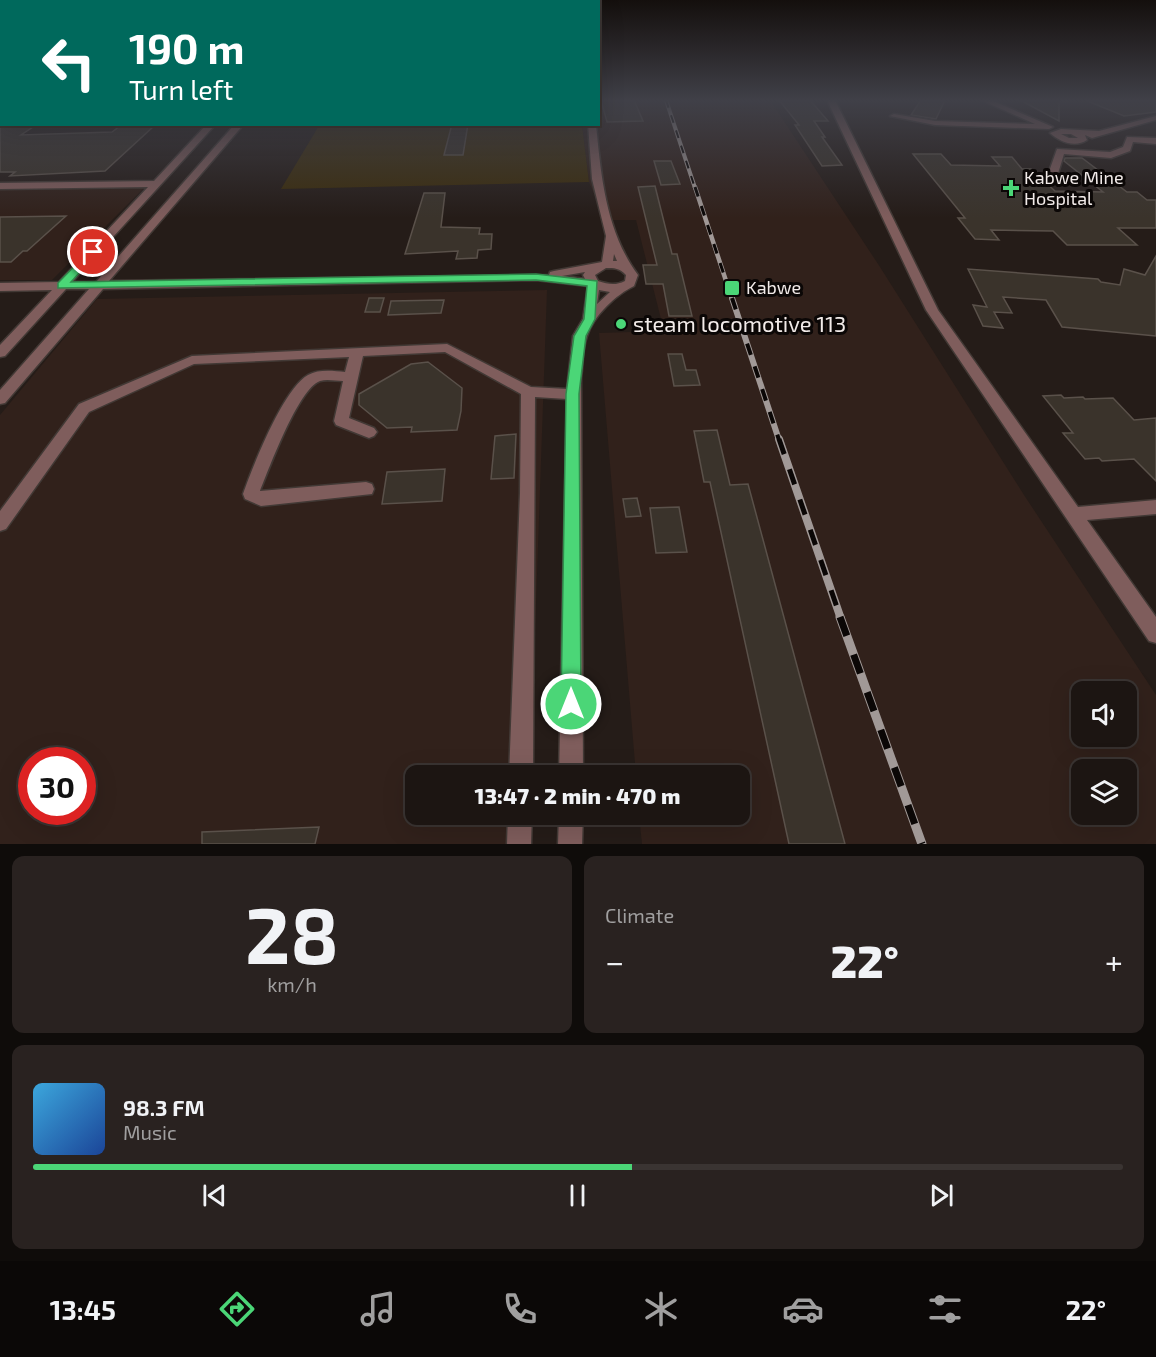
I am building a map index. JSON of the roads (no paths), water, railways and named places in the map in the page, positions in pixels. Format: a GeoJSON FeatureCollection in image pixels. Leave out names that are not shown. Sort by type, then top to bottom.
{"type":"FeatureCollection","features":[{"type":"Feature","properties":{"kind":"street"},"geometry":{"type":"LineString","coordinates":[[0,353],[198,139]]}},
{"type":"Feature","properties":{"kind":"street"},"geometry":{"type":"LineString","coordinates":[[0,399],[227,139]]}},
{"type":"Feature","properties":{"kind":"street"},"geometry":{"type":"LineString","coordinates":[[571,765],[573,394],[580,336],[590,319],[632,279],[611,236],[597,179],[593,139]]}},
{"type":"Feature","properties":{"kind":"street"},"geometry":{"type":"LineString","coordinates":[[850,139],[932,310],[1156,634]]}},
{"type":"Feature","properties":{"kind":"street"},"geometry":{"type":"LineString","coordinates":[[1064,139],[1081,139]]}},
{"type":"Feature","properties":{"kind":"street"},"geometry":{"type":"LineString","coordinates":[[1084,139],[1121,153]]}},
{"type":"Feature","properties":{"kind":"street"},"geometry":{"type":"LineString","coordinates":[[1052,180],[1060,151],[1088,155],[1121,153],[1127,149],[1130,140],[1156,141]]}},
{"type":"Feature","properties":{"kind":"street"},"geometry":{"type":"LineString","coordinates":[[0,186],[156,184]]}},
{"type":"Feature","properties":{"kind":"street"},"geometry":{"type":"LineString","coordinates":[[604,265],[611,236]]}},
{"type":"Feature","properties":{"kind":"street"},"geometry":{"type":"LineString","coordinates":[[536,277],[604,265],[626,268]]}},
{"type":"Feature","properties":{"kind":"street"},"geometry":{"type":"LineString","coordinates":[[590,319],[594,284],[589,275],[595,268],[604,265]]}},
{"type":"Feature","properties":{"kind":"street"},"geometry":{"type":"LineString","coordinates":[[0,287],[536,277],[594,284],[606,288],[620,288]]}},
{"type":"Feature","properties":{"kind":"street"},"geometry":{"type":"LineString","coordinates":[[0,524],[84,408],[192,360],[447,348],[528,392],[573,394]]}},
{"type":"Feature","properties":{"kind":"street"},"geometry":{"type":"LineString","coordinates":[[357,352],[341,421],[369,432]]}},
{"type":"Feature","properties":{"kind":"street"},"geometry":{"type":"LineString","coordinates":[[351,376],[315,378],[303,386],[262,461],[251,494],[261,499],[366,489]]}},
{"type":"Feature","properties":{"kind":"street"},"geometry":{"type":"LineString","coordinates":[[521,765],[528,493],[528,392]]}},
{"type":"Feature","properties":{"kind":"street"},"geometry":{"type":"LineString","coordinates":[[1073,514],[1156,507]]}},
{"type":"Feature","properties":{"kind":"street"},"geometry":{"type":"LineString","coordinates":[[519,844],[520,825]]}},
{"type":"Feature","properties":{"kind":"street"},"geometry":{"type":"LineString","coordinates":[[570,844],[571,825]]}},
{"type":"Feature","properties":{"kind":"railway"},"geometry":{"type":"LineString","coordinates":[[679,139],[695,188]]}},
{"type":"Feature","properties":{"kind":"railway"},"geometry":{"type":"LineString","coordinates":[[695,187],[732,299]]}},
{"type":"Feature","properties":{"kind":"railway"},"geometry":{"type":"LineString","coordinates":[[732,298],[779,440]]}},
{"type":"Feature","properties":{"kind":"railway"},"geometry":{"type":"LineString","coordinates":[[779,439],[841,619]]}},
{"type":"Feature","properties":{"kind":"railway"},"geometry":{"type":"LineString","coordinates":[[840,617],[922,844]]}},
{"type":"Feature","properties":{"kind":"place","name":"Kabwe Mine Hospital"},"geometry":{"type":"Point","coordinates":[1011,188]}},
{"type":"Feature","properties":{"kind":"place","name":"Kabwe"},"geometry":{"type":"Point","coordinates":[732,288]}},
{"type":"Feature","properties":{"kind":"place","name":"steam locomotive 113"},"geometry":{"type":"Point","coordinates":[621,324]}}]}
